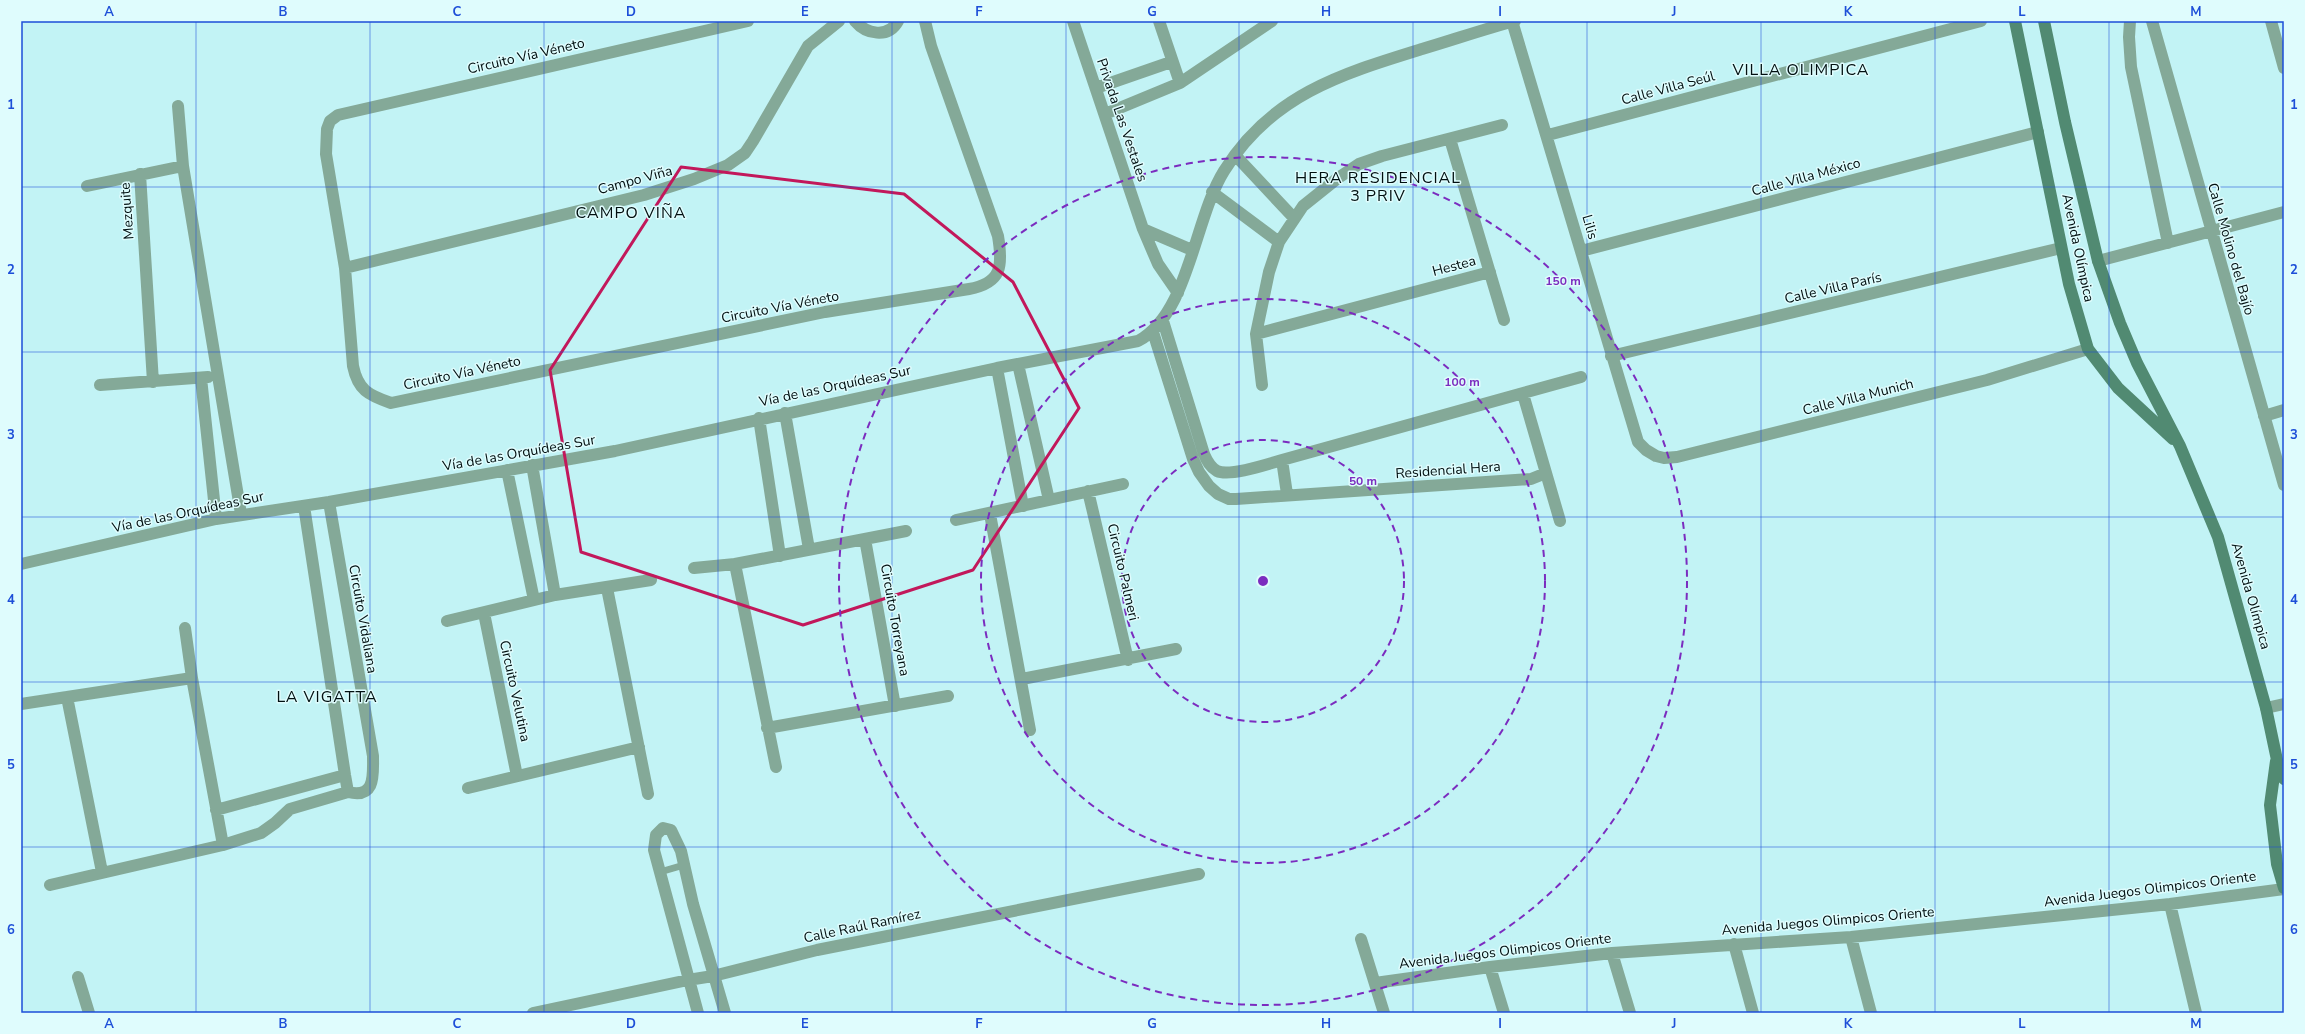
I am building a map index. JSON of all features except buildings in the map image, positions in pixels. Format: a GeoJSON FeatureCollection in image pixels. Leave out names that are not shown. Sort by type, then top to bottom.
{"type":"FeatureCollection","features":[{"type":"Feature","properties":{"kind":"street","name":"Circuito Vía Véneto"},"geometry":{"type":"LineString","coordinates":[[748,21],[338,115],[328,124],[326,154],[345,268],[350,350],[356,380],[368,392],[391,403],[825,312],[983,287],[996,276],[1000,268],[1001,256],[998,236],[931,46],[925,21]]}},
{"type":"Feature","properties":{"kind":"street","name":"Campo Viña"},"geometry":{"type":"LineString","coordinates":[[345,268],[644,195],[728,166],[744,153],[753,141],[808,46],[839,21]]}},
{"type":"Feature","properties":{"kind":"street"},"geometry":{"type":"LineString","coordinates":[[855,21],[861,28],[869,32],[879,33],[888,30],[898,21]]}},
{"type":"Feature","properties":{"kind":"street","name":"Privada Las Vestales"},"geometry":{"type":"LineString","coordinates":[[1073,21],[1143,229],[1158,264],[1178,292]]}},
{"type":"Feature","properties":{"kind":"street"},"geometry":{"type":"LineString","coordinates":[[1159,21],[1171,62],[1180,83]]}},
{"type":"Feature","properties":{"kind":"street"},"geometry":{"type":"LineString","coordinates":[[1104,114],[1180,83],[1272,21]]}},
{"type":"Feature","properties":{"kind":"street","name":"Lilis"},"geometry":{"type":"LineString","coordinates":[[1513,21],[1548,135],[1611,356],[1638,442]]}},
{"type":"Feature","properties":{"kind":"street","name":"Vía de las Orquídeas Sur"},"geometry":{"type":"LineString","coordinates":[[21,564],[241,514],[329,502],[615,451],[758,418],[997,368],[1129,344],[1153,332],[1162,321],[1178,292],[1212,192],[1235,155],[1273,114],[1301,94],[1347,73],[1513,21]]}},
{"type":"Feature","properties":{"kind":"street","name":"Calle Villa Seúl"},"geometry":{"type":"LineString","coordinates":[[1548,135],[1981,21]]}},
{"type":"Feature","properties":{"kind":"street","name":"Avenida Olímpica"},"geometry":{"type":"LineString","coordinates":[[2015,21],[2061,248],[2071,291],[2088,349],[2118,388],[2180,446]]}},
{"type":"Feature","properties":{"kind":"street","name":"Avenida Olímpica"},"geometry":{"type":"LineString","coordinates":[[2044,21],[2065,122],[2098,261],[2120,323],[2137,363],[2180,446],[2218,537],[2266,708],[2277,760],[2284,779]]}},
{"type":"Feature","properties":{"kind":"street"},"geometry":{"type":"LineString","coordinates":[[2130,21],[2131,67],[2168,243]]}},
{"type":"Feature","properties":{"kind":"street","name":"Calle Molino del Bajío"},"geometry":{"type":"LineString","coordinates":[[2152,21],[2210,231],[2284,485]]}},
{"type":"Feature","properties":{"kind":"street"},"geometry":{"type":"LineString","coordinates":[[2271,21],[2284,68]]}},
{"type":"Feature","properties":{"kind":"street"},"geometry":{"type":"LineString","coordinates":[[1096,88],[1171,62]]}},
{"type":"Feature","properties":{"kind":"street"},"geometry":{"type":"LineString","coordinates":[[178,106],[183,166],[241,514]]}},
{"type":"Feature","properties":{"kind":"street"},"geometry":{"type":"LineString","coordinates":[[1262,385],[1256,334],[1269,272],[1279,242],[1293,217],[1317,193],[1359,164],[1382,156],[1502,125]]}},
{"type":"Feature","properties":{"kind":"street","name":"Calle Villa México"},"geometry":{"type":"LineString","coordinates":[[1581,251],[2038,132]]}},
{"type":"Feature","properties":{"kind":"street","name":"Hestea"},"geometry":{"type":"LineString","coordinates":[[1256,334],[1490,272],[1450,139]]}},
{"type":"Feature","properties":{"kind":"street"},"geometry":{"type":"LineString","coordinates":[[1235,155],[1293,217]]}},
{"type":"Feature","properties":{"kind":"street","name":"Mezquite"},"geometry":{"type":"LineString","coordinates":[[153,382],[140,174],[183,166]]}},
{"type":"Feature","properties":{"kind":"street"},"geometry":{"type":"LineString","coordinates":[[87,186],[140,174]]}},
{"type":"Feature","properties":{"kind":"street"},"geometry":{"type":"LineString","coordinates":[[1212,192],[1279,242]]}},
{"type":"Feature","properties":{"kind":"street"},"geometry":{"type":"LineString","coordinates":[[2098,261],[2284,212]]}},
{"type":"Feature","properties":{"kind":"street"},"geometry":{"type":"LineString","coordinates":[[1143,229],[1192,250]]}},
{"type":"Feature","properties":{"kind":"street","name":"Calle Villa París"},"geometry":{"type":"LineString","coordinates":[[1611,356],[2061,248]]}},
{"type":"Feature","properties":{"kind":"street"},"geometry":{"type":"LineString","coordinates":[[1490,272],[1504,320]]}},
{"type":"Feature","properties":{"kind":"street","name":"Residencial Hera"},"geometry":{"type":"LineString","coordinates":[[1162,321],[1203,479],[1224,498],[1236,499],[1287,494],[1484,483],[1532,479],[1546,473]]}},
{"type":"Feature","properties":{"kind":"street","name":"Residencial Hera"},"geometry":{"type":"LineString","coordinates":[[1153,332],[1198,456],[1216,470],[1226,473],[1282,460],[1582,377]]}},
{"type":"Feature","properties":{"kind":"street","name":"Calle Villa Munich"},"geometry":{"type":"LineString","coordinates":[[1638,442],[1646,450],[1656,456],[1664,458],[1677,457],[1986,380],[2088,349]]}},
{"type":"Feature","properties":{"kind":"street"},"geometry":{"type":"LineString","coordinates":[[1018,364],[1049,500]]}},
{"type":"Feature","properties":{"kind":"street"},"geometry":{"type":"LineString","coordinates":[[997,368],[1023,506]]}},
{"type":"Feature","properties":{"kind":"street"},"geometry":{"type":"LineString","coordinates":[[100,385],[201,378],[217,375]]}},
{"type":"Feature","properties":{"kind":"street"},"geometry":{"type":"LineString","coordinates":[[201,378],[216,519]]}},
{"type":"Feature","properties":{"kind":"street"},"geometry":{"type":"LineString","coordinates":[[1523,394],[1560,521]]}},
{"type":"Feature","properties":{"kind":"street"},"geometry":{"type":"LineString","coordinates":[[2264,416],[2284,410]]}},
{"type":"Feature","properties":{"kind":"street"},"geometry":{"type":"LineString","coordinates":[[785,413],[809,549]]}},
{"type":"Feature","properties":{"kind":"street"},"geometry":{"type":"LineString","coordinates":[[758,418],[780,556]]}},
{"type":"Feature","properties":{"kind":"street"},"geometry":{"type":"LineString","coordinates":[[1282,460],[1287,494]]}},
{"type":"Feature","properties":{"kind":"street"},"geometry":{"type":"LineString","coordinates":[[532,465],[556,595]]}},
{"type":"Feature","properties":{"kind":"street"},"geometry":{"type":"LineString","coordinates":[[507,470],[534,600]]}},
{"type":"Feature","properties":{"kind":"street"},"geometry":{"type":"LineString","coordinates":[[956,520],[990,514],[1124,484]]}},
{"type":"Feature","properties":{"kind":"street","name":"Circuito Palmeri"},"geometry":{"type":"LineString","coordinates":[[1088,491],[1128,660]]}},
{"type":"Feature","properties":{"kind":"street","name":"Circuito Vidaliana"},"geometry":{"type":"LineString","coordinates":[[50,886],[102,872],[223,845],[261,833],[276,823],[290,809],[348,792],[358,792],[370,787],[374,777],[373,756],[329,502]]}},
{"type":"Feature","properties":{"kind":"street"},"geometry":{"type":"LineString","coordinates":[[304,506],[348,792]]}},
{"type":"Feature","properties":{"kind":"street"},"geometry":{"type":"LineString","coordinates":[[990,514],[1022,679],[1030,730]]}},
{"type":"Feature","properties":{"kind":"street"},"geometry":{"type":"LineString","coordinates":[[694,568],[735,564],[906,531]]}},
{"type":"Feature","properties":{"kind":"street","name":"Circuito Torreyana"},"geometry":{"type":"LineString","coordinates":[[865,540],[895,706]]}},
{"type":"Feature","properties":{"kind":"street"},"geometry":{"type":"LineString","coordinates":[[735,564],[776,767]]}},
{"type":"Feature","properties":{"kind":"street"},"geometry":{"type":"LineString","coordinates":[[447,621],[556,595],[651,580]]}},
{"type":"Feature","properties":{"kind":"street"},"geometry":{"type":"LineString","coordinates":[[607,588],[648,794]]}},
{"type":"Feature","properties":{"kind":"street","name":"Circuito Velutina"},"geometry":{"type":"LineString","coordinates":[[484,613],[517,776]]}},
{"type":"Feature","properties":{"kind":"street"},"geometry":{"type":"LineString","coordinates":[[185,628],[192,678],[223,845]]}},
{"type":"Feature","properties":{"kind":"street"},"geometry":{"type":"LineString","coordinates":[[1022,679],[1176,650]]}},
{"type":"Feature","properties":{"kind":"street"},"geometry":{"type":"LineString","coordinates":[[21,704],[192,678]]}},
{"type":"Feature","properties":{"kind":"street"},"geometry":{"type":"LineString","coordinates":[[767,728],[948,696]]}},
{"type":"Feature","properties":{"kind":"street"},"geometry":{"type":"LineString","coordinates":[[67,697],[102,872]]}},
{"type":"Feature","properties":{"kind":"street"},"geometry":{"type":"LineString","coordinates":[[2266,708],[2284,704]]}},
{"type":"Feature","properties":{"kind":"street"},"geometry":{"type":"LineString","coordinates":[[468,788],[639,747]]}},
{"type":"Feature","properties":{"kind":"street","name":"Avenida Olímpica"},"geometry":{"type":"LineString","coordinates":[[2277,760],[2270,805],[2277,864],[2284,888]]}},
{"type":"Feature","properties":{"kind":"street"},"geometry":{"type":"LineString","coordinates":[[216,810],[345,775]]}},
{"type":"Feature","properties":{"kind":"street"},"geometry":{"type":"LineString","coordinates":[[698,1013],[654,850],[656,835],[663,828],[671,830],[676,838],[724,1013]]}},
{"type":"Feature","properties":{"kind":"street","name":"Calle Raúl Ramírez"},"geometry":{"type":"LineString","coordinates":[[533,1013],[713,976],[817,950],[1199,874]]}},
{"type":"Feature","properties":{"kind":"street","name":"Avenida Juegos Olimpicos Oriente"},"geometry":{"type":"LineString","coordinates":[[1375,983],[1490,966],[1612,953],[1851,936],[2170,904],[2284,888]]}},
{"type":"Feature","properties":{"kind":"street"},"geometry":{"type":"LineString","coordinates":[[2170,904],[2196,1013]]}},
{"type":"Feature","properties":{"kind":"street"},"geometry":{"type":"LineString","coordinates":[[1851,936],[1871,1013]]}},
{"type":"Feature","properties":{"kind":"street"},"geometry":{"type":"LineString","coordinates":[[1361,939],[1384,1013]]}},
{"type":"Feature","properties":{"kind":"street"},"geometry":{"type":"LineString","coordinates":[[1734,944],[1753,1013]]}},
{"type":"Feature","properties":{"kind":"street"},"geometry":{"type":"LineString","coordinates":[[1612,953],[1630,1013]]}},
{"type":"Feature","properties":{"kind":"street"},"geometry":{"type":"LineString","coordinates":[[1490,966],[1504,1013]]}},
{"type":"Feature","properties":{"kind":"street"},"geometry":{"type":"LineString","coordinates":[[78,978],[89,1013]]}},
{"type":"Feature","properties":{"kind":"lane"},"geometry":{"type":"LineString","coordinates":[[660,872],[684,864]]}},
{"type":"Feature","properties":{"kind":"highlighted area"},"geometry":{"type":"Polygon","coordinates":[[[681,167],[904,194],[1013,282],[1079,408],[973,570],[803,625],[581,552],[550,370],[681,167]]]}},
{"type":"Feature","properties":{"kind":"district","name":"VILLA OLIMPICA"},"geometry":{"type":"Point","coordinates":[1801,70]}},
{"type":"Feature","properties":{"kind":"district","name":"HERA RESIDENCIAL 3 PRIV"},"geometry":{"type":"Point","coordinates":[1378,187]}},
{"type":"Feature","properties":{"kind":"district","name":"CAMPO VIÑA"},"geometry":{"type":"Point","coordinates":[631,213]}},
{"type":"Feature","properties":{"kind":"district","name":"LA VIGATTA"},"geometry":{"type":"Point","coordinates":[327,697]}}]}
